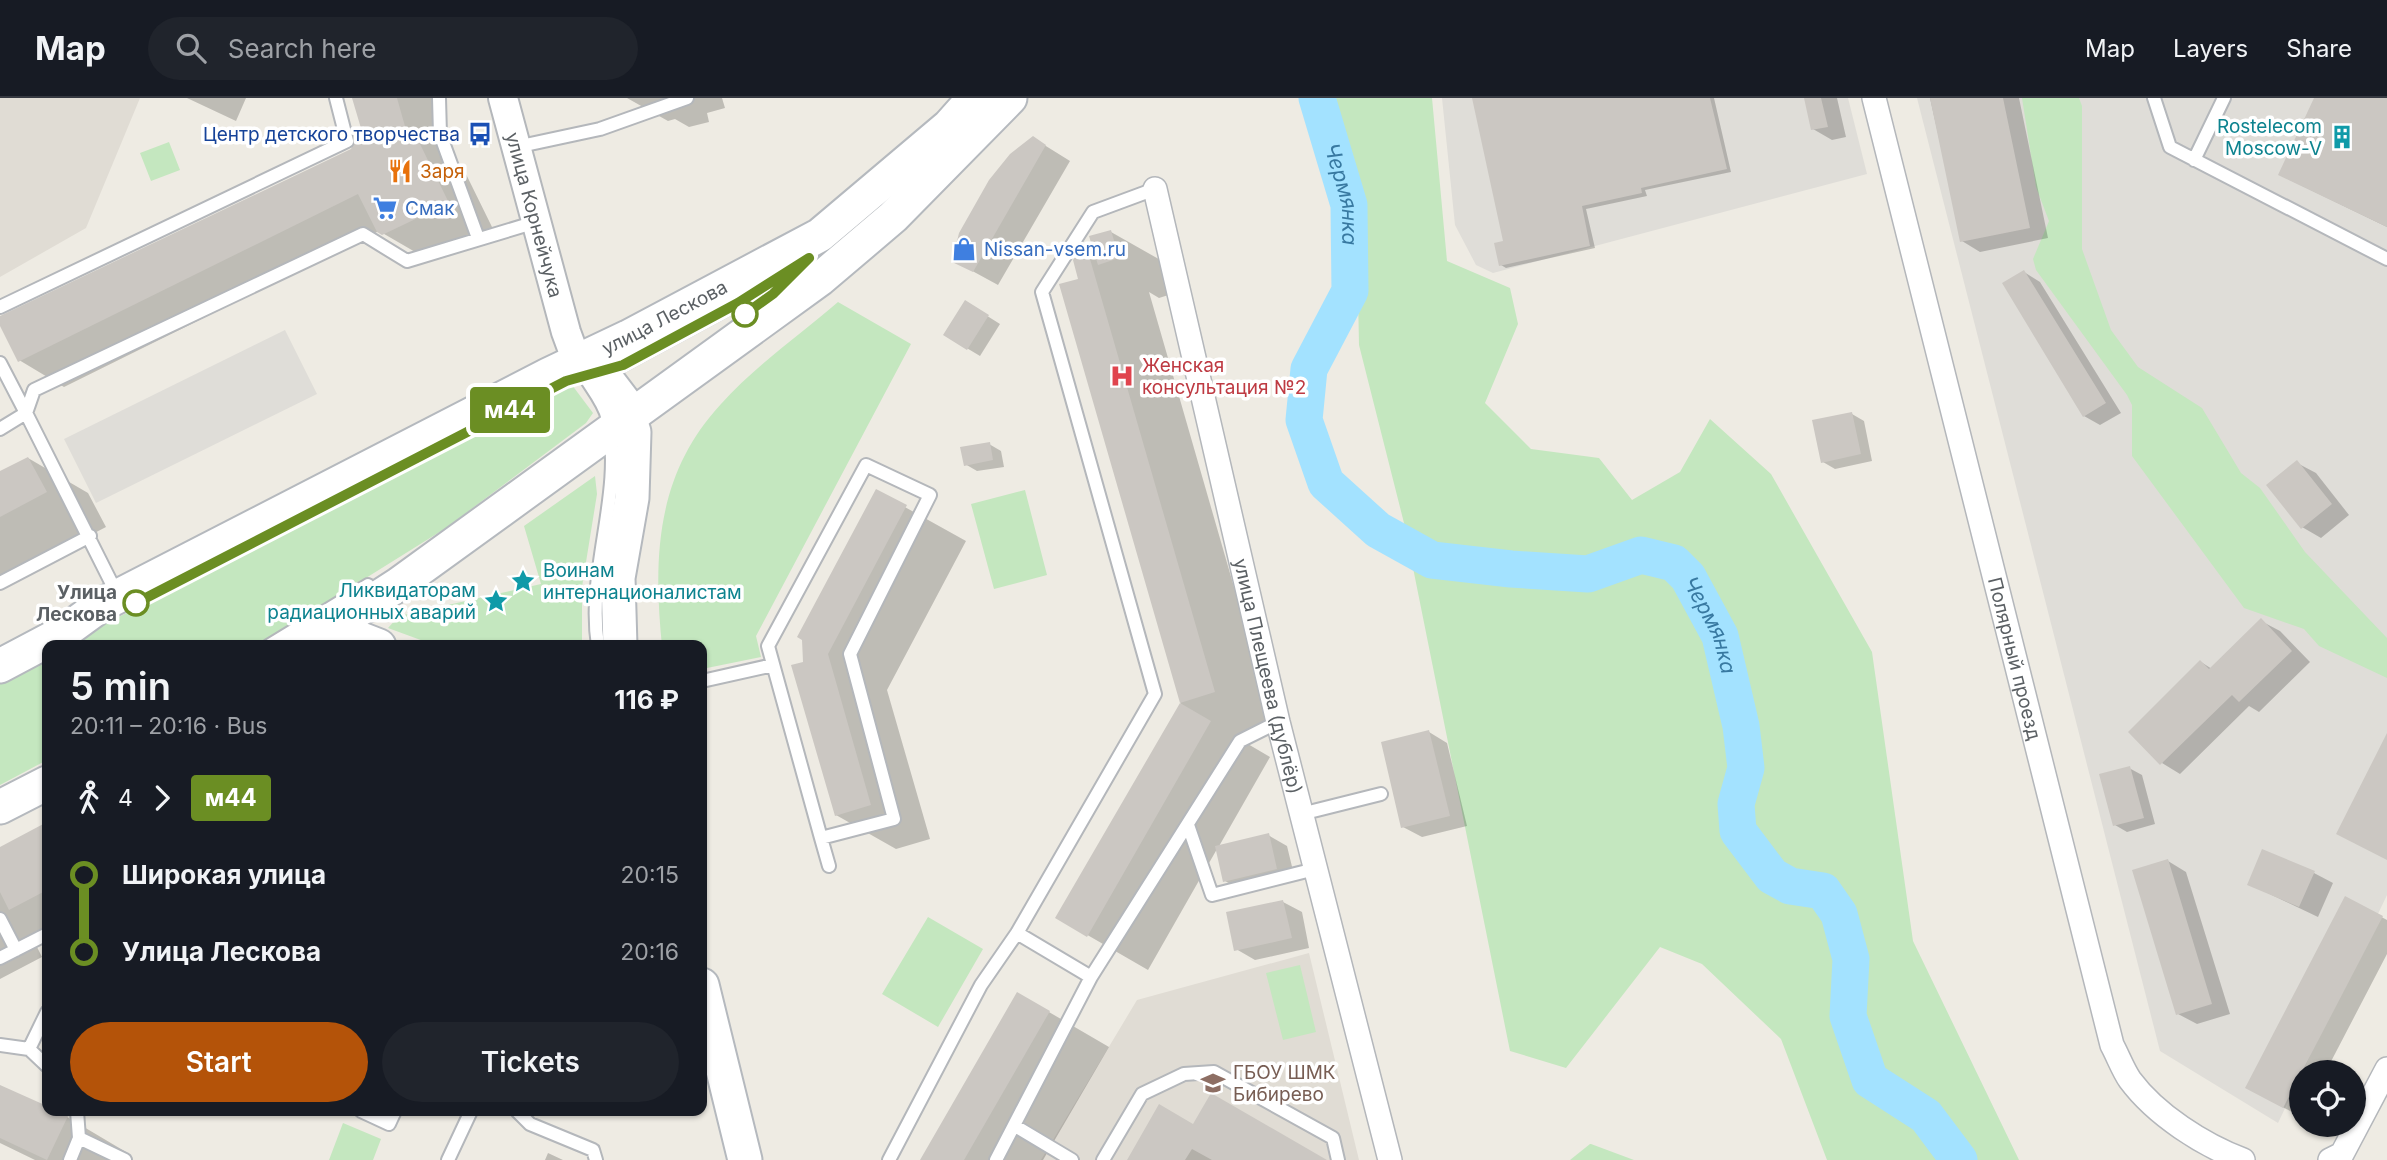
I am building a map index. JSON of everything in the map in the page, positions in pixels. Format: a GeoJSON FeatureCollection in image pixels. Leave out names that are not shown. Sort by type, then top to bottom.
{"type":"FeatureCollection","features":[{"type":"Feature","properties":{"kind":"main road","name":"улица Лескова"},"geometry":{"type":"LineString","coordinates":[[49,640],[125,604],[579,366],[820,235],[863,202],[949,126],[974,98]]}},
{"type":"Feature","properties":{"kind":"main road"},"geometry":{"type":"LineString","coordinates":[[314,640],[410,576],[613,416],[815,269],[893,217],[1010,98]]}},
{"type":"Feature","properties":{"kind":"main road"},"geometry":{"type":"LineString","coordinates":[[579,366],[613,416],[634,432],[632,498],[618,578],[620,640]]}},
{"type":"Feature","properties":{"kind":"main road","name":"улица Лескова"},"geometry":{"type":"LineString","coordinates":[[0,666],[42,644]]}},
{"type":"Feature","properties":{"kind":"main road"},"geometry":{"type":"LineString","coordinates":[[5,802],[42,778]]}},
{"type":"Feature","properties":{"kind":"main road"},"geometry":{"type":"LineString","coordinates":[[707,1005],[745,1160]]}},
{"type":"Feature","properties":{"kind":"street","name":"улица Корнейчука"},"geometry":{"type":"LineString","coordinates":[[503,98],[579,366]]}},
{"type":"Feature","properties":{"kind":"street","name":"Полярный проезд"},"geometry":{"type":"LineString","coordinates":[[1874,98],[2112,1045],[2130,1080],[2153,1103],[2177,1123],[2226,1153],[2243,1160]]}},
{"type":"Feature","properties":{"kind":"street","name":"улица Плещеева (дублёр)"},"geometry":{"type":"LineString","coordinates":[[1155,189],[1278,722],[1390,1160]]}},
{"type":"Feature","properties":{"kind":"street"},"geometry":{"type":"LineString","coordinates":[[2337,1158],[2387,1069]]}},
{"type":"Feature","properties":{"kind":"lane"},"geometry":{"type":"LineString","coordinates":[[0,307],[347,141],[336,98]]}},
{"type":"Feature","properties":{"kind":"lane"},"geometry":{"type":"LineString","coordinates":[[439,98],[440,134],[478,239]]}},
{"type":"Feature","properties":{"kind":"lane"},"geometry":{"type":"LineString","coordinates":[[516,147],[600,128],[687,98]]}},
{"type":"Feature","properties":{"kind":"lane"},"geometry":{"type":"LineString","coordinates":[[896,194],[957,137],[992,98]]}},
{"type":"Feature","properties":{"kind":"lane"},"geometry":{"type":"LineString","coordinates":[[2154,98],[2170,147],[2387,259]]}},
{"type":"Feature","properties":{"kind":"lane"},"geometry":{"type":"LineString","coordinates":[[2194,160],[2224,98]]}},
{"type":"Feature","properties":{"kind":"lane"},"geometry":{"type":"LineString","coordinates":[[889,1160],[981,985],[1017,933],[1155,694],[1042,292],[1093,212],[1155,189]]}},
{"type":"Feature","properties":{"kind":"lane"},"geometry":{"type":"LineString","coordinates":[[0,429],[26,413],[34,390],[363,234],[407,261],[536,222]]}},
{"type":"Feature","properties":{"kind":"lane"},"geometry":{"type":"LineString","coordinates":[[735,321],[815,269],[853,226]]}},
{"type":"Feature","properties":{"kind":"lane"},"geometry":{"type":"LineString","coordinates":[[579,366],[623,365],[738,303],[815,269]]}},
{"type":"Feature","properties":{"kind":"lane"},"geometry":{"type":"LineString","coordinates":[[0,363],[125,604]]}},
{"type":"Feature","properties":{"kind":"lane"},"geometry":{"type":"LineString","coordinates":[[409,560],[442,540],[613,416]]}},
{"type":"Feature","properties":{"kind":"lane"},"geometry":{"type":"LineString","coordinates":[[598,640],[596,584],[611,494],[613,416]]}},
{"type":"Feature","properties":{"kind":"lane"},"geometry":{"type":"LineString","coordinates":[[821,838],[894,819],[850,654],[930,495],[866,465],[768,646],[774,665],[821,838],[829,866]]}},
{"type":"Feature","properties":{"kind":"lane"},"geometry":{"type":"LineString","coordinates":[[0,583],[90,536]]}},
{"type":"Feature","properties":{"kind":"lane"},"geometry":{"type":"LineString","coordinates":[[278,640],[375,580]]}},
{"type":"Feature","properties":{"kind":"lane"},"geometry":{"type":"LineString","coordinates":[[707,680],[774,665]]}},
{"type":"Feature","properties":{"kind":"lane"},"geometry":{"type":"LineString","coordinates":[[996,1160],[1091,977],[1240,741],[1278,722]]}},
{"type":"Feature","properties":{"kind":"lane"},"geometry":{"type":"LineString","coordinates":[[1301,814],[1381,794]]}},
{"type":"Feature","properties":{"kind":"lane"},"geometry":{"type":"LineString","coordinates":[[1188,825],[1212,895],[1314,869]]}},
{"type":"Feature","properties":{"kind":"lane"},"geometry":{"type":"LineString","coordinates":[[0,919],[16,950]]}},
{"type":"Feature","properties":{"kind":"lane"},"geometry":{"type":"LineString","coordinates":[[1017,933],[1091,977]]}},
{"type":"Feature","properties":{"kind":"lane"},"geometry":{"type":"LineString","coordinates":[[0,958],[42,937]]}},
{"type":"Feature","properties":{"kind":"lane"},"geometry":{"type":"LineString","coordinates":[[29,1049],[42,1022]]}},
{"type":"Feature","properties":{"kind":"lane"},"geometry":{"type":"LineString","coordinates":[[0,1045],[29,1049],[42,1061]]}},
{"type":"Feature","properties":{"kind":"lane"},"geometry":{"type":"LineString","coordinates":[[1102,1160],[1142,1094],[1184,1074],[1214,1072],[1333,1138],[1338,1160]]}},
{"type":"Feature","properties":{"kind":"lane"},"geometry":{"type":"LineString","coordinates":[[70,1160],[79,1138],[77,1116]]}},
{"type":"Feature","properties":{"kind":"lane"},"geometry":{"type":"LineString","coordinates":[[372,1116],[389,1124],[393,1116]]}},
{"type":"Feature","properties":{"kind":"lane"},"geometry":{"type":"LineString","coordinates":[[448,1160],[469,1116]]}},
{"type":"Feature","properties":{"kind":"lane"},"geometry":{"type":"LineString","coordinates":[[522,1116],[530,1124],[593,1150],[596,1160]]}},
{"type":"Feature","properties":{"kind":"lane"},"geometry":{"type":"LineString","coordinates":[[1015,1126],[1073,1160]]}},
{"type":"Feature","properties":{"kind":"lane"},"geometry":{"type":"LineString","coordinates":[[79,1138],[125,1160]]}},
{"type":"Feature","properties":{"kind":"shaded area"},"geometry":{"type":"Polygon","coordinates":[[[0,98],[140,98],[86,228],[0,277],[0,98]]]}},
{"type":"Feature","properties":{"kind":"shaded area"},"geometry":{"type":"Polygon","coordinates":[[[1442,98],[1848,98],[1867,174],[1493,273],[1476,265],[1455,225],[1442,98]]]}},
{"type":"Feature","properties":{"kind":"shaded area"},"geometry":{"type":"Polygon","coordinates":[[[1917,98],[2387,98],[2387,895],[2308,1060],[2289,1060],[2289,1100],[2278,1123],[2160,1051],[1917,98]]]}},
{"type":"Feature","properties":{"kind":"shaded area"},"geometry":{"type":"Polygon","coordinates":[[[285,330],[317,394],[96,503],[64,439],[285,330]]]}},
{"type":"Feature","properties":{"kind":"shaded area","name":"ГБОУ ШМК Бибирево"},"geometry":{"type":"Polygon","coordinates":[[[1309,953],[1359,1160],[1041,1160],[1137,1000],[1309,953]]]}},
{"type":"Feature","properties":{"kind":"green space"},"geometry":{"type":"Polygon","coordinates":[[[1327,98],[1432,98],[1447,261],[1510,288],[1518,324],[1485,403],[1531,449],[1599,458],[1632,500],[1680,472],[1710,419],[1771,474],[1872,652],[1913,941],[2019,1160],[1827,1160],[1781,1039],[1702,964],[1660,947],[1566,1068],[1510,1051],[1404,523],[1359,345],[1356,193],[1327,98]]]}},
{"type":"Feature","properties":{"kind":"green space"},"geometry":{"type":"Polygon","coordinates":[[[2022,98],[2079,98],[2082,106],[2082,249],[2111,330],[2138,367],[2202,408],[2241,473],[2260,488],[2305,552],[2387,638],[2387,678],[2319,646],[2304,629],[2244,608],[2132,456],[2132,405],[2127,395],[2036,270],[2033,259],[2049,221],[2036,187],[2022,98]]]}},
{"type":"Feature","properties":{"kind":"green space"},"geometry":{"type":"Polygon","coordinates":[[[169,142],[180,170],[151,181],[140,153],[169,142]]]}},
{"type":"Feature","properties":{"kind":"green space"},"geometry":{"type":"Polygon","coordinates":[[[838,302],[911,344],[756,636],[761,657],[707,668],[707,640],[661,640],[658,580],[664,518],[671,488],[699,431],[734,390],[838,302]]]}},
{"type":"Feature","properties":{"kind":"green space"},"geometry":{"type":"Polygon","coordinates":[[[572,385],[593,413],[586,423],[446,528],[267,640],[74,640],[572,385]]]}},
{"type":"Feature","properties":{"kind":"green space"},"geometry":{"type":"Polygon","coordinates":[[[595,476],[597,494],[582,587],[582,640],[421,640],[388,628],[399,616],[541,584],[524,526],[595,476]]]}},
{"type":"Feature","properties":{"kind":"green space"},"geometry":{"type":"Polygon","coordinates":[[[1025,490],[1047,575],[994,589],[971,504],[1025,490]]]}},
{"type":"Feature","properties":{"kind":"green space"},"geometry":{"type":"Polygon","coordinates":[[[42,656],[42,763],[0,785],[0,677],[42,656]]]}},
{"type":"Feature","properties":{"kind":"green space"},"geometry":{"type":"Polygon","coordinates":[[[928,917],[983,949],[938,1027],[882,994],[928,917]]]}},
{"type":"Feature","properties":{"kind":"green space"},"geometry":{"type":"Polygon","coordinates":[[[1300,965],[1316,1032],[1283,1040],[1266,973],[1300,965]]]}},
{"type":"Feature","properties":{"kind":"green space"},"geometry":{"type":"Polygon","coordinates":[[[343,1123],[381,1139],[373,1160],[329,1160],[343,1123]]]}},
{"type":"Feature","properties":{"kind":"green space"},"geometry":{"type":"Polygon","coordinates":[[[1591,1144],[1634,1160],[1570,1160],[1591,1144]]]}},
{"type":"Feature","properties":{"kind":"building"},"geometry":{"type":"Polygon","coordinates":[[[352,98],[397,98],[410,144],[418,140],[449,203],[382,235],[377,232],[358,194],[18,362],[0,326],[0,316],[351,149],[355,139],[363,135],[352,98]]]}},
{"type":"Feature","properties":{"kind":"building"},"geometry":{"type":"Polygon","coordinates":[[[1472,98],[1710,98],[1727,169],[1641,188],[1642,193],[1582,206],[1590,246],[1499,266],[1494,243],[1503,241],[1472,98]]]}},
{"type":"Feature","properties":{"kind":"building"},"geometry":{"type":"Polygon","coordinates":[[[1804,98],[1821,98],[1828,127],[1811,130],[1804,98]]]}},
{"type":"Feature","properties":{"kind":"building"},"geometry":{"type":"Polygon","coordinates":[[[1930,98],[2003,98],[2030,228],[1960,242],[1930,98]]]}},
{"type":"Feature","properties":{"kind":"building","name":"Rostelecom Moscow-V"},"geometry":{"type":"Polygon","coordinates":[[[2314,98],[2387,98],[2387,227],[2278,175],[2314,98]]]}},
{"type":"Feature","properties":{"kind":"building"},"geometry":{"type":"Polygon","coordinates":[[[1033,136],[1046,145],[973,272],[952,262],[959,233],[989,180],[1010,154],[1033,136]]]}},
{"type":"Feature","properties":{"kind":"building"},"geometry":{"type":"Polygon","coordinates":[[[1111,230],[1119,258],[1098,265],[1089,236],[1111,230]]]}},
{"type":"Feature","properties":{"kind":"building"},"geometry":{"type":"Polygon","coordinates":[[[1088,252],[1215,692],[1180,703],[1059,284],[1078,279],[1073,260],[1076,256],[1088,252]]]}},
{"type":"Feature","properties":{"kind":"building"},"geometry":{"type":"Polygon","coordinates":[[[2024,270],[2106,403],[2083,417],[2002,283],[2024,270]]]}},
{"type":"Feature","properties":{"kind":"building"},"geometry":{"type":"Polygon","coordinates":[[[965,300],[989,315],[967,350],[943,335],[965,300]]]}},
{"type":"Feature","properties":{"kind":"building"},"geometry":{"type":"Polygon","coordinates":[[[1852,412],[1861,454],[1821,463],[1812,420],[1852,412]]]}},
{"type":"Feature","properties":{"kind":"building"},"geometry":{"type":"Polygon","coordinates":[[[990,442],[993,460],[964,466],[960,447],[990,442]]]}},
{"type":"Feature","properties":{"kind":"building"},"geometry":{"type":"Polygon","coordinates":[[[28,457],[47,492],[0,517],[0,471],[28,457]]]}},
{"type":"Feature","properties":{"kind":"building"},"geometry":{"type":"Polygon","coordinates":[[[2297,460],[2332,504],[2301,529],[2266,485],[2297,460]]]}},
{"type":"Feature","properties":{"kind":"building"},"geometry":{"type":"Polygon","coordinates":[[[876,489],[907,505],[828,654],[871,805],[835,816],[791,665],[803,662],[802,640],[797,637],[876,489]]]}},
{"type":"Feature","properties":{"kind":"building"},"geometry":{"type":"Polygon","coordinates":[[[2261,618],[2292,651],[2239,702],[2232,695],[2160,765],[2128,732],[2200,660],[2209,669],[2261,618]]]}},
{"type":"Feature","properties":{"kind":"building"},"geometry":{"type":"Polygon","coordinates":[[[1180,703],[1211,721],[1087,937],[1055,918],[1180,703]]]}},
{"type":"Feature","properties":{"kind":"building"},"geometry":{"type":"Polygon","coordinates":[[[1429,730],[1450,816],[1401,828],[1381,742],[1429,730]]]}},
{"type":"Feature","properties":{"kind":"building"},"geometry":{"type":"Polygon","coordinates":[[[2387,733],[2387,860],[2336,834],[2387,733]]]}},
{"type":"Feature","properties":{"kind":"building"},"geometry":{"type":"Polygon","coordinates":[[[2130,766],[2144,818],[2113,826],[2099,774],[2130,766]]]}},
{"type":"Feature","properties":{"kind":"building"},"geometry":{"type":"Polygon","coordinates":[[[42,825],[42,893],[9,910],[0,892],[0,847],[42,825]]]}},
{"type":"Feature","properties":{"kind":"building"},"geometry":{"type":"Polygon","coordinates":[[[1269,833],[1277,869],[1223,882],[1215,846],[1269,833]]]}},
{"type":"Feature","properties":{"kind":"building"},"geometry":{"type":"Polygon","coordinates":[[[2262,849],[2315,871],[2299,907],[2247,885],[2262,849]]]}},
{"type":"Feature","properties":{"kind":"building"},"geometry":{"type":"Polygon","coordinates":[[[2168,859],[2212,1004],[2176,1015],[2132,870],[2168,859]]]}},
{"type":"Feature","properties":{"kind":"building"},"geometry":{"type":"Polygon","coordinates":[[[2345,896],[2383,916],[2308,1060],[2289,1060],[2289,1096],[2283,1108],[2245,1088],[2345,896]]]}},
{"type":"Feature","properties":{"kind":"building"},"geometry":{"type":"Polygon","coordinates":[[[1283,900],[1292,938],[1234,951],[1226,912],[1283,900]]]}},
{"type":"Feature","properties":{"kind":"building"},"geometry":{"type":"Polygon","coordinates":[[[1017,992],[1050,1011],[964,1160],[920,1160],[1017,992]]]}},
{"type":"Feature","properties":{"kind":"building"},"geometry":{"type":"Polygon","coordinates":[[[0,1085],[42,1104],[42,1116],[68,1116],[47,1160],[0,1138],[0,1085]]]}},
{"type":"Feature","properties":{"kind":"building"},"geometry":{"type":"Polygon","coordinates":[[[1211,1093],[1327,1160],[1212,1160],[1192,1149],[1185,1160],[1127,1160],[1159,1104],[1193,1124],[1211,1093]]]}},
{"type":"Feature","properties":{"kind":"waterway","name":"Чермянка"},"geometry":{"type":"LineString","coordinates":[[1317,98],[1349,205],[1350,291],[1309,369],[1304,420],[1326,483],[1378,530],[1432,560],[1588,574],[1641,555],[1674,563],[1688,577],[1720,636],[1741,726],[1746,768],[1736,804],[1738,831],[1772,876],[1790,886],[1823,891],[1839,914],[1851,959],[1848,1016],[1870,1080],[1926,1116],[1959,1160]]}},
{"type":"Feature","properties":{"kind":"bus line","name":"м44"},"geometry":{"type":"LineString","coordinates":[[136,603],[566,381],[623,365],[738,303],[809,258],[773,294],[745,314]]}},
{"type":"Feature","properties":{"kind":"place","name":"Центр детского творчества"},"geometry":{"type":"Point","coordinates":[480,134]}},
{"type":"Feature","properties":{"kind":"place","name":"Rostelecom Moscow-V"},"geometry":{"type":"Point","coordinates":[2342,137]}},
{"type":"Feature","properties":{"kind":"place","name":"Заря"},"geometry":{"type":"Point","coordinates":[400,171]}},
{"type":"Feature","properties":{"kind":"place","name":"Смак"},"geometry":{"type":"Point","coordinates":[385,208]}},
{"type":"Feature","properties":{"kind":"place","name":"Nissan-vsem.ru"},"geometry":{"type":"Point","coordinates":[964,249]}},
{"type":"Feature","properties":{"kind":"place","name":"Женская консультация №2"},"geometry":{"type":"Point","coordinates":[1122,376]}},
{"type":"Feature","properties":{"kind":"place","name":"Воинам интернационалистам"},"geometry":{"type":"Point","coordinates":[523,581]}},
{"type":"Feature","properties":{"kind":"place","name":"Ликвидаторам радиационных аварий"},"geometry":{"type":"Point","coordinates":[496,601]}},
{"type":"Feature","properties":{"kind":"place","name":"Улица Лескова"},"geometry":{"type":"Point","coordinates":[136,603]}},
{"type":"Feature","properties":{"kind":"place","name":"ГБОУ ШМК Бибирево"},"geometry":{"type":"Point","coordinates":[1213,1083]}}]}
